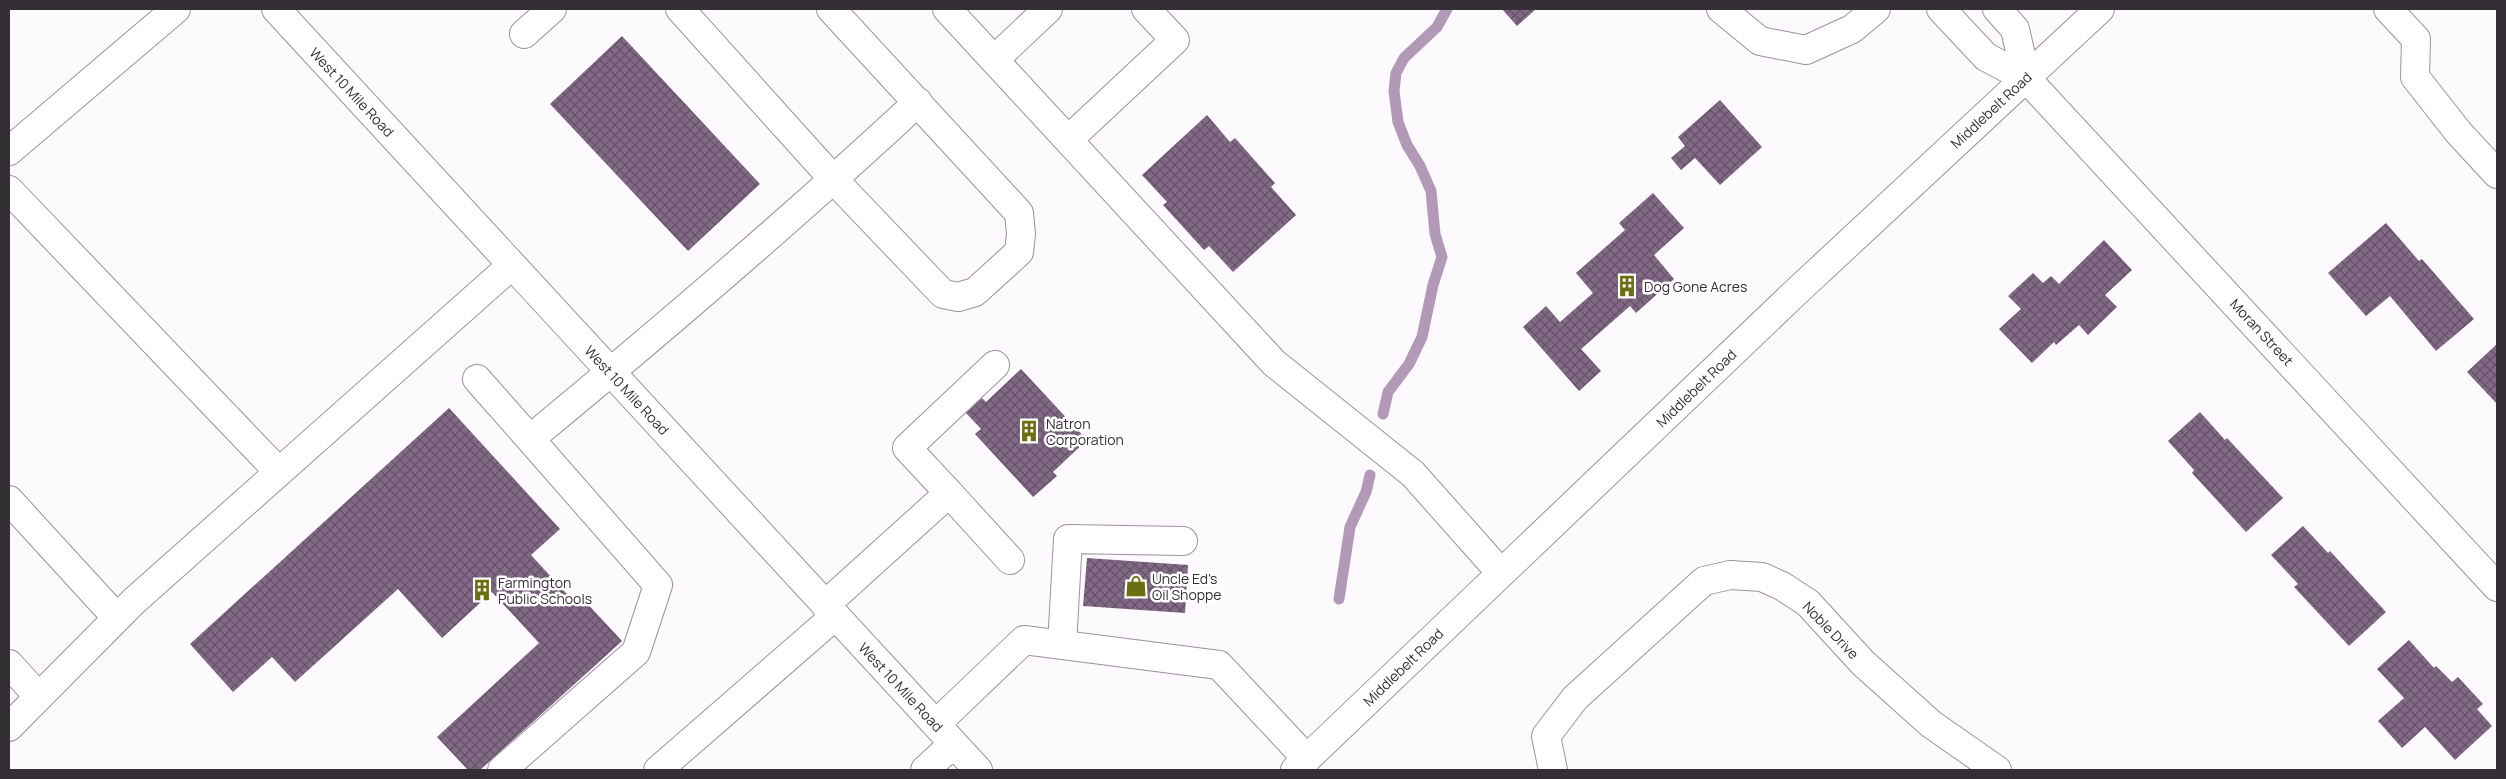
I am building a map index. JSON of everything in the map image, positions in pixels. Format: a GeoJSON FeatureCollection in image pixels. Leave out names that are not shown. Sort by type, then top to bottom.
{"type":"FeatureCollection","features":[{"type":"Feature","properties":{"kind":"street"},"geometry":{"type":"LineString","coordinates":[[9,150],[176,9]]}},
{"type":"Feature","properties":{"kind":"street","name":"West 10 Mile Road"},"geometry":{"type":"LineString","coordinates":[[276,9],[978,770]]}},
{"type":"Feature","properties":{"kind":"street"},"geometry":{"type":"LineString","coordinates":[[524,34],[552,9]]}},
{"type":"Feature","properties":{"kind":"street"},"geometry":{"type":"LineString","coordinates":[[680,9],[834,180],[944,294],[958,297],[975,292],[1018,252],[1022,234],[1020,213],[831,9]]}},
{"type":"Feature","properties":{"kind":"street"},"geometry":{"type":"LineString","coordinates":[[947,9],[1274,363],[1413,474],[1501,573]]}},
{"type":"Feature","properties":{"kind":"street"},"geometry":{"type":"LineString","coordinates":[[994,60],[1048,9]]}},
{"type":"Feature","properties":{"kind":"street"},"geometry":{"type":"LineString","coordinates":[[1068,140],[1175,40],[1146,9]]}},
{"type":"Feature","properties":{"kind":"street"},"geometry":{"type":"LineString","coordinates":[[1721,9],[1760,41],[1806,50],[1852,29],[1876,9]]}},
{"type":"Feature","properties":{"kind":"street"},"geometry":{"type":"LineString","coordinates":[[1941,9],[1986,57],[2026,78]]}},
{"type":"Feature","properties":{"kind":"street"},"geometry":{"type":"LineString","coordinates":[[1997,9],[2015,29],[2026,78]]}},
{"type":"Feature","properties":{"kind":"street","name":"Middlebelt Road"},"geometry":{"type":"LineString","coordinates":[[1301,765],[1795,293],[2100,9]]}},
{"type":"Feature","properties":{"kind":"street"},"geometry":{"type":"LineString","coordinates":[[2388,9],[2416,39],[2416,77],[2459,132],[2497,174]]}},
{"type":"Feature","properties":{"kind":"street","name":"Moran Street"},"geometry":{"type":"LineString","coordinates":[[2026,78],[2497,587]]}},
{"type":"Feature","properties":{"kind":"street"},"geometry":{"type":"LineString","coordinates":[[530,439],[611,373],[834,180],[918,102]]}},
{"type":"Feature","properties":{"kind":"street"},"geometry":{"type":"LineString","coordinates":[[9,190],[279,472]]}},
{"type":"Feature","properties":{"kind":"street"},"geometry":{"type":"LineString","coordinates":[[9,727],[117,618],[512,265]]}},
{"type":"Feature","properties":{"kind":"street"},"geometry":{"type":"LineString","coordinates":[[995,365],[907,448],[1010,560]]}},
{"type":"Feature","properties":{"kind":"street"},"geometry":{"type":"LineString","coordinates":[[477,379],[658,585],[636,652],[502,770]]}},
{"type":"Feature","properties":{"kind":"street"},"geometry":{"type":"LineString","coordinates":[[658,770],[830,610],[948,492]]}},
{"type":"Feature","properties":{"kind":"street"},"geometry":{"type":"LineString","coordinates":[[9,500],[117,618]]}},
{"type":"Feature","properties":{"kind":"street"},"geometry":{"type":"LineString","coordinates":[[1062,645],[1068,539],[1184,540]]}},
{"type":"Feature","properties":{"kind":"street","name":"Noble Drive"},"geometry":{"type":"LineString","coordinates":[[1553,770],[1546,736],[1575,698],[1704,581],[1730,575],[1762,577],[1782,586],[1808,604],[1863,663],[1931,724],[1997,770]]}},
{"type":"Feature","properties":{"kind":"street"},"geometry":{"type":"LineString","coordinates":[[925,770],[944,734],[1024,640],[1219,665],[1301,765]]}},
{"type":"Feature","properties":{"kind":"street"},"geometry":{"type":"LineString","coordinates":[[9,664],[39,697]]}},
{"type":"Feature","properties":{"kind":"building"},"geometry":{"type":"Polygon","coordinates":[[[1502,9],[1536,9],[1517,26],[1502,9]]]}},
{"type":"Feature","properties":{"kind":"building"},"geometry":{"type":"Polygon","coordinates":[[[622,36],[760,184],[688,251],[550,104],[622,36]]]}},
{"type":"Feature","properties":{"kind":"building"},"geometry":{"type":"Polygon","coordinates":[[[1720,100],[1762,147],[1720,185],[1695,158],[1681,170],[1671,158],[1685,146],[1678,137],[1720,100]]]}},
{"type":"Feature","properties":{"kind":"building"},"geometry":{"type":"Polygon","coordinates":[[[1207,115],[1230,142],[1235,138],[1275,183],[1271,187],[1296,215],[1233,272],[1209,246],[1204,250],[1163,205],[1167,202],[1142,175],[1207,115]]]}},
{"type":"Feature","properties":{"kind":"building","name":"Dog Gone Acres"},"geometry":{"type":"Polygon","coordinates":[[[1653,193],[1684,228],[1654,255],[1674,279],[1636,313],[1630,306],[1581,349],[1601,371],[1579,391],[1523,327],[1546,306],[1560,322],[1593,293],[1576,273],[1625,230],[1619,223],[1653,193]]]}},
{"type":"Feature","properties":{"kind":"building"},"geometry":{"type":"Polygon","coordinates":[[[2386,223],[2419,261],[2422,259],[2474,319],[2436,351],[2390,296],[2366,316],[2328,273],[2386,223]]]}},
{"type":"Feature","properties":{"kind":"building"},"geometry":{"type":"Polygon","coordinates":[[[2104,240],[2132,270],[2105,295],[2117,307],[2088,335],[2079,325],[2056,345],[2054,342],[2032,363],[1999,329],[2021,309],[2008,296],[2033,273],[2043,283],[2051,276],[2059,284],[2104,240]]]}},
{"type":"Feature","properties":{"kind":"building"},"geometry":{"type":"Polygon","coordinates":[[[2497,344],[2497,404],[2467,372],[2497,344]]]}},
{"type":"Feature","properties":{"kind":"building","name":"Natron Corporation"},"geometry":{"type":"Polygon","coordinates":[[[1021,369],[1087,440],[1053,472],[1057,476],[1033,497],[975,434],[981,429],[966,413],[982,398],[986,402],[1021,369]]]}},
{"type":"Feature","properties":{"kind":"building","name":"Farmington Public Schools"},"geometry":{"type":"Polygon","coordinates":[[[449,408],[560,529],[531,555],[577,605],[584,600],[622,641],[480,770],[468,770],[437,737],[539,643],[492,592],[442,638],[398,589],[295,682],[272,657],[233,692],[190,644],[449,408]]]}},
{"type":"Feature","properties":{"kind":"building"},"geometry":{"type":"Polygon","coordinates":[[[2200,412],[2283,498],[2246,532],[2192,473],[2194,470],[2168,441],[2200,412]]]}},
{"type":"Feature","properties":{"kind":"building"},"geometry":{"type":"Polygon","coordinates":[[[2303,526],[2328,553],[2330,551],[2386,612],[2349,646],[2294,587],[2298,584],[2271,555],[2303,526]]]}},
{"type":"Feature","properties":{"kind":"building","name":"Uncle Ed's Oil Shoppe"},"geometry":{"type":"Polygon","coordinates":[[[1087,558],[1188,565],[1185,613],[1083,606],[1087,558]]]}},
{"type":"Feature","properties":{"kind":"building"},"geometry":{"type":"Polygon","coordinates":[[[2409,640],[2434,668],[2436,666],[2452,682],[2458,677],[2483,704],[2477,709],[2492,726],[2455,760],[2425,727],[2402,748],[2378,721],[2404,698],[2377,669],[2409,640]]]}},
{"type":"Feature","properties":{"kind":"waterway"},"geometry":{"type":"LineString","coordinates":[[1383,414],[1388,392],[1409,364],[1422,337],[1433,285],[1442,257],[1435,234],[1431,191],[1420,166],[1407,145],[1398,122],[1394,91],[1396,73],[1404,58],[1437,27],[1447,9]]}},
{"type":"Feature","properties":{"kind":"waterway"},"geometry":{"type":"LineString","coordinates":[[1339,599],[1350,527],[1366,492],[1370,475]]}},
{"type":"Feature","properties":{"kind":"place","name":"Dog Gone Acres"},"geometry":{"type":"Point","coordinates":[1627,286]}},
{"type":"Feature","properties":{"kind":"place","name":"Natron Corporation"},"geometry":{"type":"Point","coordinates":[1029,431]}},
{"type":"Feature","properties":{"kind":"place","name":"Uncle Ed's Oil Shoppe"},"geometry":{"type":"Point","coordinates":[1136,586]}},
{"type":"Feature","properties":{"kind":"place","name":"Farmington Public Schools"},"geometry":{"type":"Point","coordinates":[482,590]}}]}
